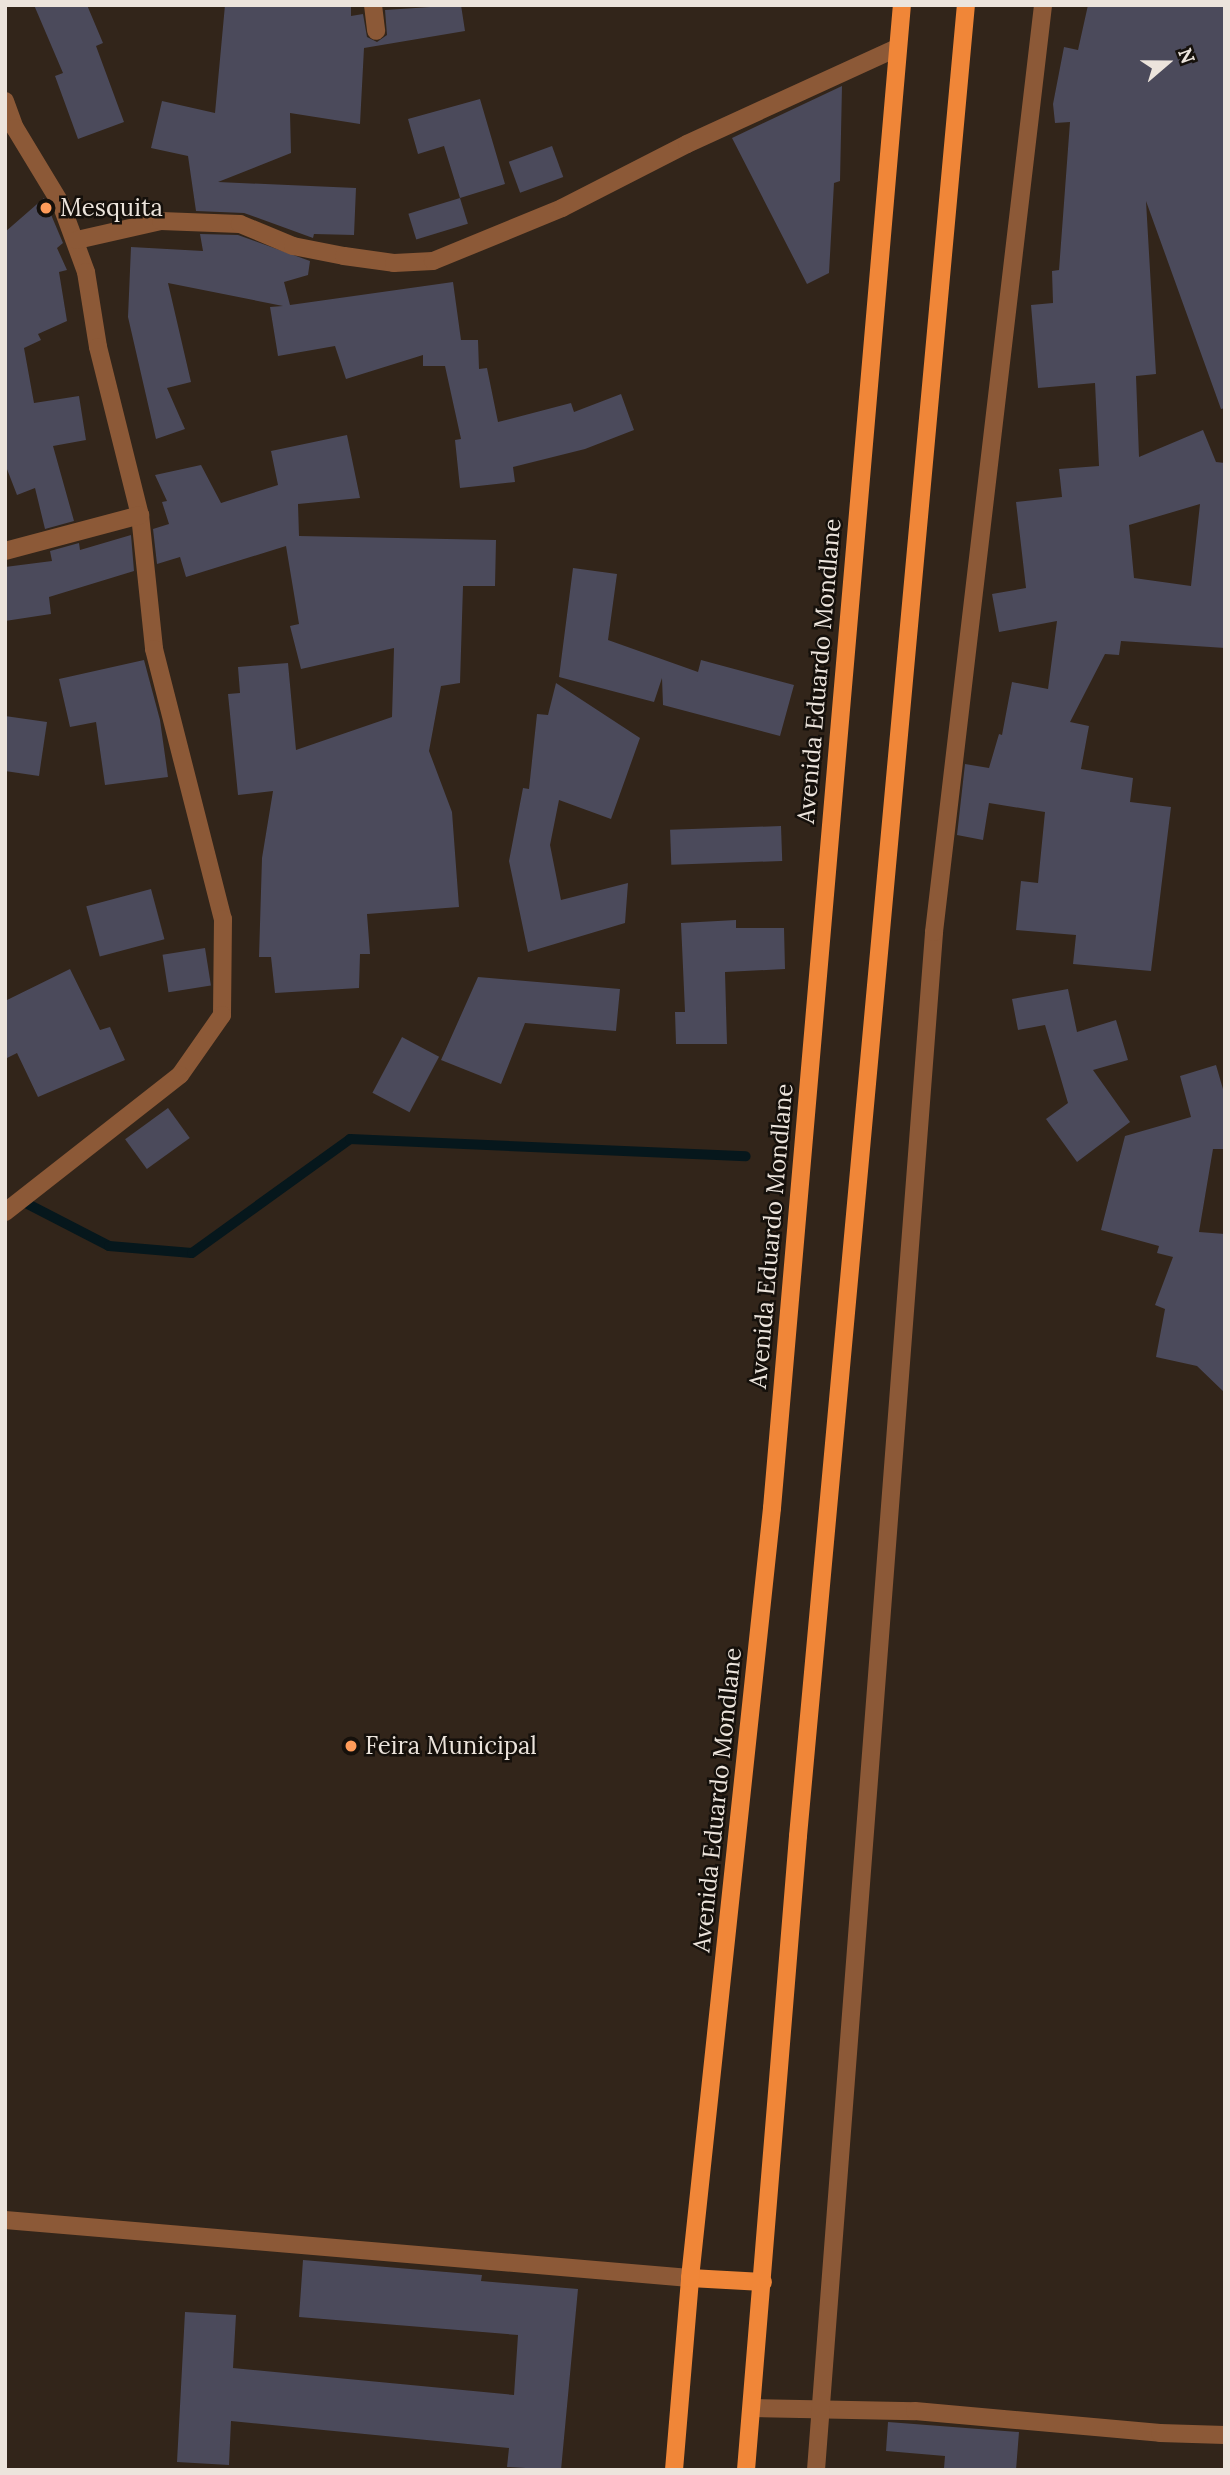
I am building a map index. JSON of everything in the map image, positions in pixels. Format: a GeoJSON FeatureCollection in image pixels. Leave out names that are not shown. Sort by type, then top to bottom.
{"type":"FeatureCollection","features":[{"type":"Feature","properties":{"kind":"main road","name":"Avenida Eduardo Mondlane"},"geometry":{"type":"LineString","coordinates":[[674,2470],[690,2278],[772,1508],[902,5]]}},
{"type":"Feature","properties":{"kind":"main road"},"geometry":{"type":"LineString","coordinates":[[746,2470],[801,1808],[966,5]]}},
{"type":"Feature","properties":{"kind":"main road"},"geometry":{"type":"LineString","coordinates":[[690,2278],[763,2282]]}},
{"type":"Feature","properties":{"kind":"street"},"geometry":{"type":"LineString","coordinates":[[373,5],[376,31]]}},
{"type":"Feature","properties":{"kind":"street"},"geometry":{"type":"LineString","coordinates":[[816,2470],[934,932],[1043,5]]}},
{"type":"Feature","properties":{"kind":"street"},"geometry":{"type":"LineString","coordinates":[[77,240],[161,221],[240,224],[293,246],[344,256],[394,263],[433,261],[562,208],[687,144],[897,48]]}},
{"type":"Feature","properties":{"kind":"street"},"geometry":{"type":"LineString","coordinates":[[5,101],[15,128],[77,240],[98,347],[140,516],[154,649],[223,919],[222,1015],[180,1075],[5,1212]]}},
{"type":"Feature","properties":{"kind":"street"},"geometry":{"type":"LineString","coordinates":[[5,551],[140,516]]}},
{"type":"Feature","properties":{"kind":"street"},"geometry":{"type":"LineString","coordinates":[[5,2220],[690,2278]]}},
{"type":"Feature","properties":{"kind":"street"},"geometry":{"type":"LineString","coordinates":[[752,2408],[915,2411],[1160,2433],[1225,2435]]}},
{"type":"Feature","properties":{"kind":"building"},"geometry":{"type":"Polygon","coordinates":[[[34,5],[87,5],[103,43],[96,46],[124,122],[78,139],[55,76],[63,73],[34,5]]]}},
{"type":"Feature","properties":{"kind":"building"},"geometry":{"type":"Polygon","coordinates":[[[225,5],[351,5],[351,16],[363,14],[367,37],[377,42],[387,35],[385,10],[461,5],[465,31],[364,48],[360,124],[290,113],[291,153],[218,182],[356,188],[354,235],[314,234],[313,238],[244,213],[196,211],[188,156],[151,148],[162,101],[215,113],[225,5]]]}},
{"type":"Feature","properties":{"kind":"building"},"geometry":{"type":"Polygon","coordinates":[[[1088,5],[1225,5],[1225,408],[1221,409],[1146,201],[1156,374],[1136,376],[1139,457],[1203,430],[1216,462],[1225,463],[1225,648],[1121,641],[1119,655],[1105,654],[1070,722],[1089,726],[1081,769],[1133,778],[1130,802],[1171,807],[1151,971],[1073,964],[1076,935],[1016,930],[1021,881],[1038,883],[1045,812],[989,803],[983,840],[957,835],[965,764],[989,768],[999,734],[1002,735],[1012,682],[1048,689],[1057,621],[999,632],[992,594],[1026,588],[1016,502],[1062,497],[1059,469],[1099,466],[1095,383],[1038,388],[1031,305],[1053,303],[1052,271],[1059,270],[1070,122],[1055,123],[1053,104],[1064,47],[1078,50],[1088,5]],[[1200,504],[1129,525],[1134,578],[1191,586],[1200,504]]]}},
{"type":"Feature","properties":{"kind":"building"},"geometry":{"type":"Polygon","coordinates":[[[842,86],[840,181],[834,183],[829,273],[807,284],[732,138],[842,86]]]}},
{"type":"Feature","properties":{"kind":"building"},"geometry":{"type":"Polygon","coordinates":[[[480,99],[505,184],[460,198],[444,146],[418,154],[408,119],[480,99]]]}},
{"type":"Feature","properties":{"kind":"building"},"geometry":{"type":"Polygon","coordinates":[[[552,146],[563,177],[520,193],[509,162],[552,146]]]}},
{"type":"Feature","properties":{"kind":"building"},"geometry":{"type":"Polygon","coordinates":[[[44,198],[63,243],[57,248],[67,270],[59,272],[67,321],[38,334],[41,340],[24,348],[34,403],[79,396],[86,440],[53,446],[74,521],[45,529],[35,488],[17,495],[5,464],[5,232],[44,198]]]}},
{"type":"Feature","properties":{"kind":"building"},"geometry":{"type":"Polygon","coordinates":[[[460,198],[468,224],[416,240],[408,214],[460,198]]]}},
{"type":"Feature","properties":{"kind":"building"},"geometry":{"type":"Polygon","coordinates":[[[200,234],[238,235],[310,261],[308,275],[284,282],[290,305],[453,282],[461,340],[478,340],[479,369],[487,368],[498,422],[571,403],[574,412],[621,394],[634,430],[585,449],[513,467],[515,482],[460,488],[455,440],[461,439],[445,366],[423,366],[423,355],[346,379],[335,346],[278,356],[270,307],[283,306],[168,283],[191,382],[167,388],[185,429],[156,439],[128,317],[131,247],[203,251],[200,234]]]}},
{"type":"Feature","properties":{"kind":"building"},"geometry":{"type":"Polygon","coordinates":[[[347,435],[360,498],[298,504],[299,536],[496,540],[495,586],[463,586],[460,683],[441,686],[429,751],[452,812],[459,907],[367,914],[370,954],[360,954],[359,988],[275,993],[271,957],[259,957],[262,858],[273,791],[238,795],[228,694],[240,693],[238,667],[288,663],[296,750],[392,717],[394,648],[301,669],[290,626],[299,624],[286,546],[186,577],[180,557],[157,564],[153,529],[169,524],[162,502],[167,501],[155,475],[201,465],[221,503],[278,485],[271,451],[347,435]]]}},
{"type":"Feature","properties":{"kind":"building"},"geometry":{"type":"Polygon","coordinates":[[[131,535],[134,571],[49,597],[51,614],[5,621],[5,567],[52,561],[50,551],[79,543],[80,550],[131,535]]]}},
{"type":"Feature","properties":{"kind":"building"},"geometry":{"type":"Polygon","coordinates":[[[573,568],[617,574],[608,640],[698,672],[701,660],[794,685],[780,736],[663,705],[662,678],[654,702],[559,677],[573,568]]]}},
{"type":"Feature","properties":{"kind":"building"},"geometry":{"type":"Polygon","coordinates":[[[144,660],[160,720],[168,777],[105,785],[96,722],[70,727],[59,679],[144,660]]]}},
{"type":"Feature","properties":{"kind":"building"},"geometry":{"type":"Polygon","coordinates":[[[556,683],[640,738],[611,819],[559,800],[550,845],[561,900],[628,883],[625,923],[528,952],[509,861],[523,788],[529,789],[537,714],[548,715],[556,683]]]}},
{"type":"Feature","properties":{"kind":"building"},"geometry":{"type":"Polygon","coordinates":[[[5,716],[47,722],[39,776],[5,771],[5,716]]]}},
{"type":"Feature","properties":{"kind":"building"},"geometry":{"type":"Polygon","coordinates":[[[781,826],[782,861],[671,865],[670,830],[781,826]]]}},
{"type":"Feature","properties":{"kind":"building"},"geometry":{"type":"Polygon","coordinates":[[[151,889],[164,939],[100,957],[86,906],[151,889]]]}},
{"type":"Feature","properties":{"kind":"building"},"geometry":{"type":"Polygon","coordinates":[[[736,920],[736,928],[784,928],[785,969],[725,972],[727,1044],[676,1044],[675,1012],[685,1012],[681,923],[736,920]]]}},
{"type":"Feature","properties":{"kind":"building"},"geometry":{"type":"Polygon","coordinates":[[[205,948],[211,986],[168,992],[163,955],[205,948]]]}},
{"type":"Feature","properties":{"kind":"building"},"geometry":{"type":"Polygon","coordinates":[[[70,969],[100,1030],[110,1027],[125,1060],[38,1097],[17,1053],[5,1059],[5,1001],[70,969]]]}},
{"type":"Feature","properties":{"kind":"building"},"geometry":{"type":"Polygon","coordinates":[[[478,977],[620,989],[616,1031],[525,1023],[501,1084],[441,1060],[478,977]]]}},
{"type":"Feature","properties":{"kind":"building"},"geometry":{"type":"Polygon","coordinates":[[[1068,989],[1077,1032],[1116,1020],[1128,1060],[1093,1070],[1130,1122],[1077,1162],[1046,1119],[1068,1103],[1045,1025],[1018,1030],[1012,999],[1068,989]]]}},
{"type":"Feature","properties":{"kind":"building"},"geometry":{"type":"Polygon","coordinates":[[[402,1037],[439,1057],[410,1112],[372,1093],[402,1037]]]}},
{"type":"Feature","properties":{"kind":"building"},"geometry":{"type":"Polygon","coordinates":[[[1216,1065],[1225,1096],[1225,1149],[1213,1149],[1199,1232],[1225,1234],[1225,1393],[1197,1366],[1156,1357],[1165,1309],[1155,1305],[1173,1257],[1157,1253],[1159,1246],[1101,1230],[1125,1136],[1191,1117],[1180,1076],[1216,1065]]]}},
{"type":"Feature","properties":{"kind":"building"},"geometry":{"type":"Polygon","coordinates":[[[168,1108],[190,1138],[147,1169],[125,1139],[168,1108]]]}},
{"type":"Feature","properties":{"kind":"building"},"geometry":{"type":"Polygon","coordinates":[[[303,2260],[482,2275],[481,2281],[578,2289],[561,2470],[507,2467],[509,2448],[231,2421],[229,2465],[177,2462],[185,2312],[236,2315],[233,2368],[514,2395],[518,2335],[299,2317],[303,2260]]]}},
{"type":"Feature","properties":{"kind":"building"},"geometry":{"type":"Polygon","coordinates":[[[888,2422],[1019,2432],[1016,2470],[944,2468],[945,2456],[886,2451],[888,2422]]]}},
{"type":"Feature","properties":{"kind":"waterway"},"geometry":{"type":"LineString","coordinates":[[18,1199],[109,1246],[192,1253],[350,1139],[746,1156]]}},
{"type":"Feature","properties":{"kind":"place","name":"Mesquita"},"geometry":{"type":"Point","coordinates":[46,208]}},
{"type":"Feature","properties":{"kind":"place","name":"Feira Municipal"},"geometry":{"type":"Point","coordinates":[351,1746]}}]}
